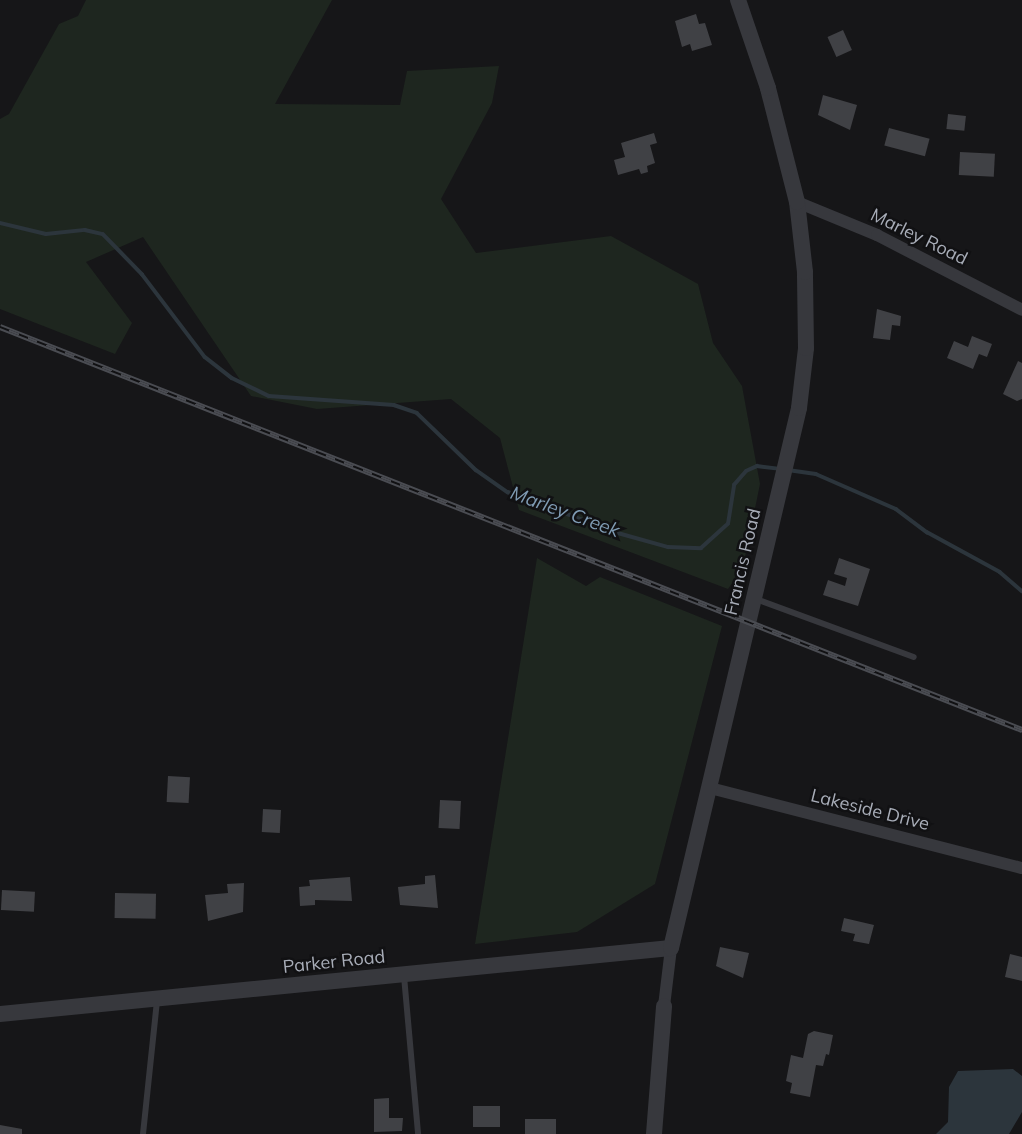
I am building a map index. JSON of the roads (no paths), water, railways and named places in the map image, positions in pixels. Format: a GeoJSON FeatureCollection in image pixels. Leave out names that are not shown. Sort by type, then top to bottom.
{"type":"FeatureCollection","features":[{"type":"Feature","properties":{"kind":"street","name":"Francis Road"},"geometry":{"type":"LineString","coordinates":[[654,1134],[671,948],[802,392],[807,314],[797,202],[768,88],[738,0]]}},
{"type":"Feature","properties":{"kind":"street","name":"Marley Road"},"geometry":{"type":"LineString","coordinates":[[797,202],[877,234],[1022,310]]}},
{"type":"Feature","properties":{"kind":"street","name":"Lakeside Drive"},"geometry":{"type":"LineString","coordinates":[[710,788],[1022,868]]}},
{"type":"Feature","properties":{"kind":"street","name":"Parker Road"},"geometry":{"type":"LineString","coordinates":[[0,1014],[671,948]]}},
{"type":"Feature","properties":{"kind":"lane"},"geometry":{"type":"LineString","coordinates":[[755,598],[914,657]]}},
{"type":"Feature","properties":{"kind":"lane"},"geometry":{"type":"LineString","coordinates":[[404,974],[418,1134]]}},
{"type":"Feature","properties":{"kind":"lane"},"geometry":{"type":"LineString","coordinates":[[143,1134],[158,999]]}},
{"type":"Feature","properties":{"kind":"waterway","name":"Marley Creek"},"geometry":{"type":"LineString","coordinates":[[0,223],[46,234],[85,230],[103,234],[142,274],[205,357],[232,378],[269,396],[394,405],[417,413],[476,470],[508,492],[618,533],[668,547],[701,548],[728,524],[734,485],[746,471],[757,466],[780,469]]}},
{"type":"Feature","properties":{"kind":"waterway","name":"Marley Creek"},"geometry":{"type":"LineString","coordinates":[[788,470],[816,474],[896,509],[927,532],[1000,572],[1022,591]]}},
{"type":"Feature","properties":{"kind":"railway"},"geometry":{"type":"LineString","coordinates":[[0,327],[1022,730]]}}]}
